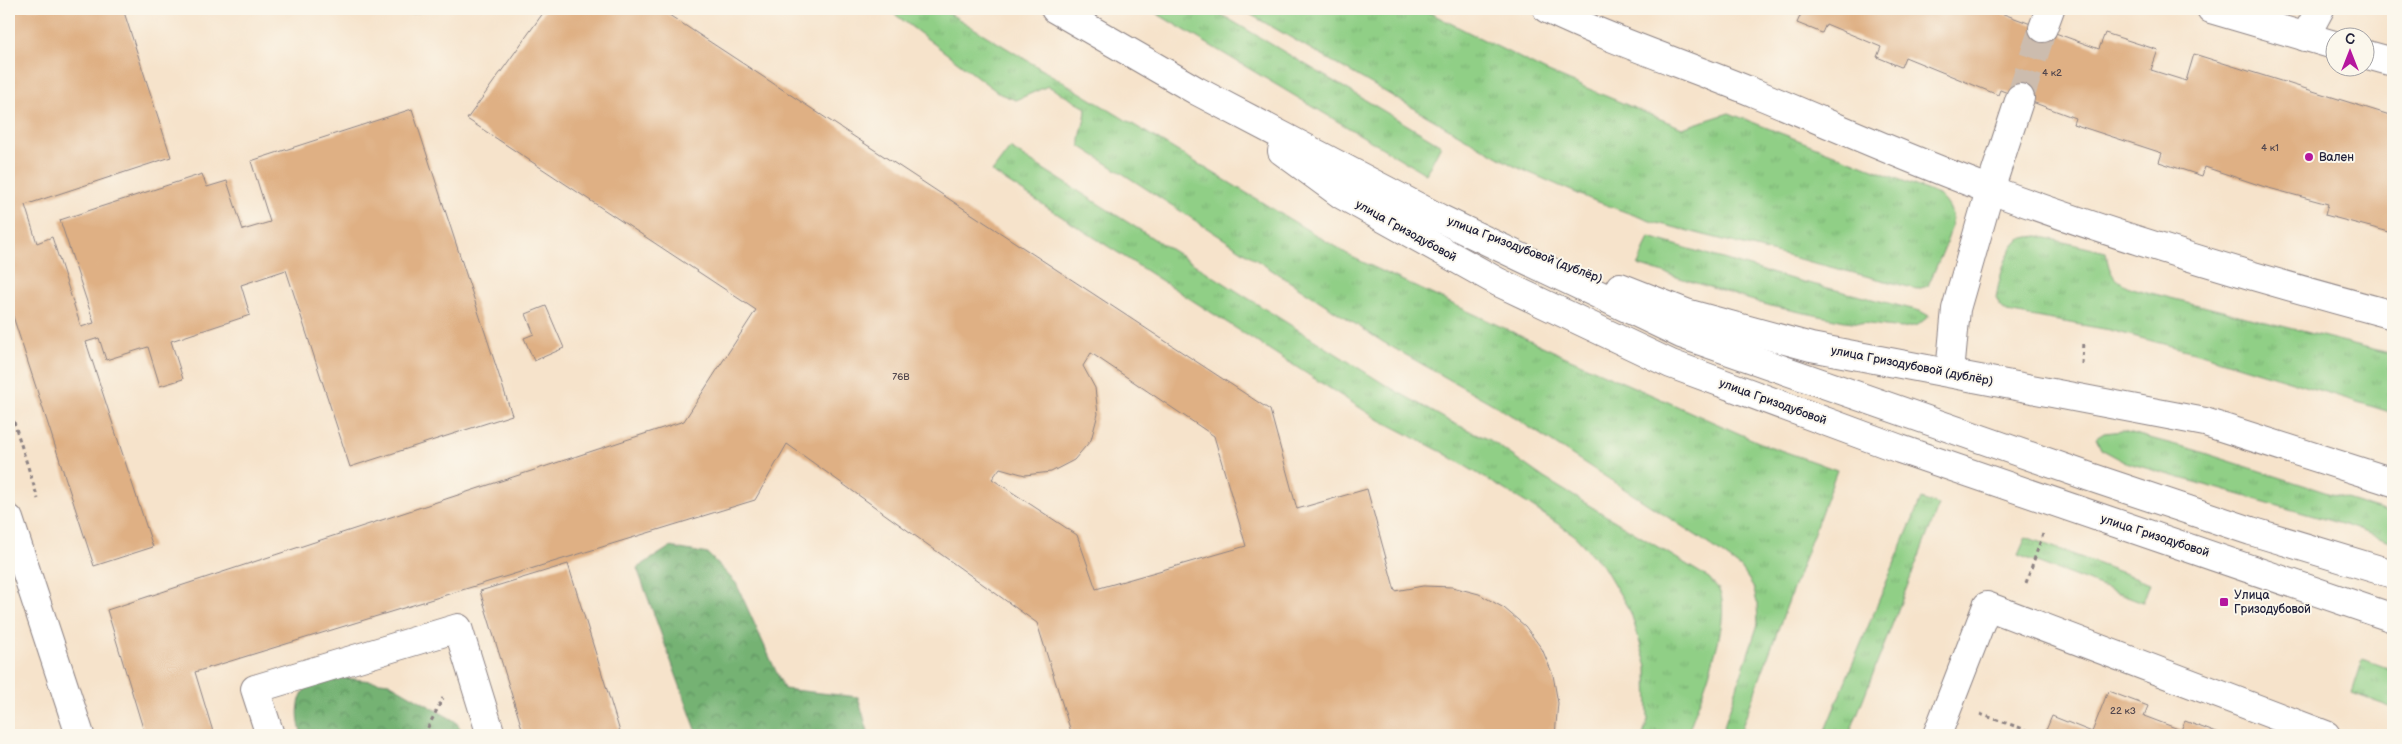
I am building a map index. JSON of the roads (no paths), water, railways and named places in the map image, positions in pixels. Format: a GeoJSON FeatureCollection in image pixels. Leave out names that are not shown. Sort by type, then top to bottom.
{"type":"FeatureCollection","features":[{"type":"Feature","properties":{"kind":"street","name":"улица Гризодубовой"},"geometry":{"type":"LineString","coordinates":[[1055,9],[1197,91],[1439,218],[1681,334],[2087,476],[2252,531],[2393,574]]}},
{"type":"Feature","properties":{"kind":"street"},"geometry":{"type":"LineString","coordinates":[[1547,9],[1652,54],[1739,87],[1990,190],[2106,230],[2286,286],[2393,315]]}},
{"type":"Feature","properties":{"kind":"street"},"geometry":{"type":"LineString","coordinates":[[2211,9],[2324,42]]}},
{"type":"Feature","properties":{"kind":"street"},"geometry":{"type":"LineString","coordinates":[[2305,36],[2320,9]]}},
{"type":"Feature","properties":{"kind":"street"},"geometry":{"type":"LineString","coordinates":[[2374,57],[2393,62]]}},
{"type":"Feature","properties":{"kind":"street","name":"улица Гризодубовой"},"geometry":{"type":"LineString","coordinates":[[1197,91],[1342,194],[1498,282],[1671,364],[1900,449],[2393,618]]}},
{"type":"Feature","properties":{"kind":"street"},"geometry":{"type":"LineString","coordinates":[[1950,373],[1956,309],[1990,190],[2020,98]]}},
{"type":"Feature","properties":{"kind":"street","name":"улица Гризодубовой (дублёр)"},"geometry":{"type":"LineString","coordinates":[[1439,218],[1519,246],[1686,313],[1811,347],[2205,422],[2393,482]]}},
{"type":"Feature","properties":{"kind":"street"},"geometry":{"type":"LineString","coordinates":[[9,519],[80,735]]}},
{"type":"Feature","properties":{"kind":"street"},"geometry":{"type":"LineString","coordinates":[[1937,735],[1987,606],[2326,735]]}},
{"type":"Feature","properties":{"kind":"street"},"geometry":{"type":"LineString","coordinates":[[270,735],[256,689],[458,628],[491,735]]}},
{"type":"Feature","properties":{"kind":"tunnel"},"geometry":{"type":"LineString","coordinates":[[2020,98],[2043,28]]}},
{"type":"Feature","properties":{"kind":"place","name":"Вален"},"geometry":{"type":"Point","coordinates":[2309,157]}},
{"type":"Feature","properties":{"kind":"place","name":"Улица Гризодубовой"},"geometry":{"type":"Point","coordinates":[2224,602]}}]}
